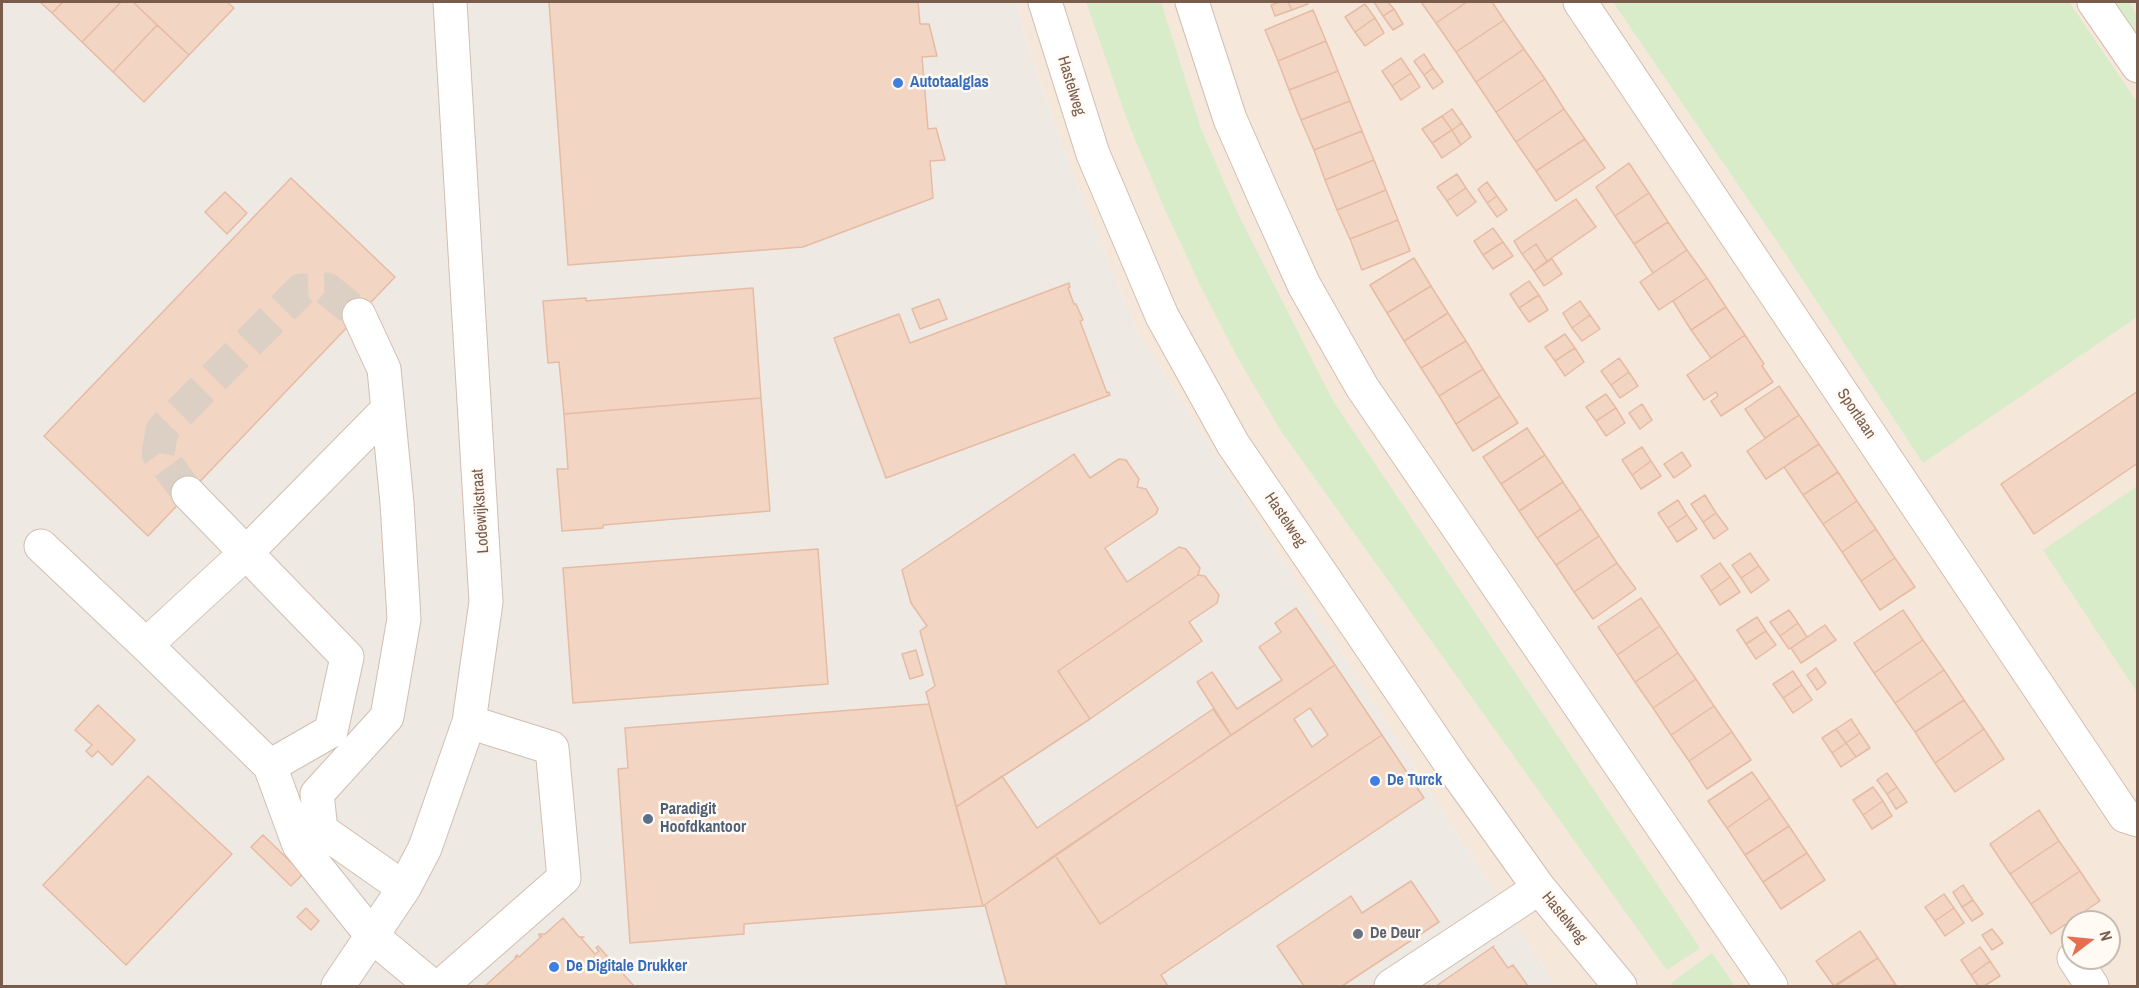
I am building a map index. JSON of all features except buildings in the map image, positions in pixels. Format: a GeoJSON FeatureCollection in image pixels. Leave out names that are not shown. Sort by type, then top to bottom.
{"type":"FeatureCollection","features":[{"type":"Feature","properties":{"kind":"street","name":"Lodewijkstraat"},"geometry":{"type":"LineString","coordinates":[[338,987],[404,888],[425,848],[469,722],[486,602],[450,2]]}},
{"type":"Feature","properties":{"kind":"street","name":"Hastelweg"},"geometry":{"type":"LineString","coordinates":[[1045,2],[1093,154],[1162,316],[1206,395],[1240,453],[1454,769],[1539,888],[1620,987]]}},
{"type":"Feature","properties":{"kind":"street"},"geometry":{"type":"LineString","coordinates":[[1191,2],[1230,119],[1262,193],[1304,285],[1362,387],[1771,987]]}},
{"type":"Feature","properties":{"kind":"street","name":"Sportlaan"},"geometry":{"type":"LineString","coordinates":[[1580,2],[2125,816],[2138,820]]}},
{"type":"Feature","properties":{"kind":"street"},"geometry":{"type":"LineString","coordinates":[[2094,2],[2138,66]]}},
{"type":"Feature","properties":{"kind":"street"},"geometry":{"type":"LineString","coordinates":[[359,315],[384,369],[397,503],[404,619],[387,717],[317,794],[321,830],[404,888]]}},
{"type":"Feature","properties":{"kind":"street"},"geometry":{"type":"LineString","coordinates":[[146,645],[247,552],[388,409]]}},
{"type":"Feature","properties":{"kind":"street"},"geometry":{"type":"LineString","coordinates":[[188,493],[347,657],[331,731],[270,766]]}},
{"type":"Feature","properties":{"kind":"street"},"geometry":{"type":"LineString","coordinates":[[41,546],[270,766],[299,845],[373,937],[432,987]]}},
{"type":"Feature","properties":{"kind":"street"},"geometry":{"type":"LineString","coordinates":[[441,987],[564,878],[552,748],[469,722]]}},
{"type":"Feature","properties":{"kind":"street"},"geometry":{"type":"LineString","coordinates":[[1390,987],[1539,888]]}},
{"type":"Feature","properties":{"kind":"street"},"geometry":{"type":"LineString","coordinates":[[2081,970],[2092,987]]}},
{"type":"Feature","properties":{"kind":"shaded area"},"geometry":{"type":"Polygon","coordinates":[[[2,2],[1016,2],[1029,49],[1071,169],[1138,332],[1556,986],[2,986],[2,2]]]}},
{"type":"Feature","properties":{"kind":"shaded area"},"geometry":{"type":"Polygon","coordinates":[[[1016,2],[2137,2],[2137,986],[1556,986],[1138,332],[1071,169],[1029,49],[1016,2]]]}},
{"type":"Feature","properties":{"kind":"green space"},"geometry":{"type":"Polygon","coordinates":[[[1086,2],[1161,2],[1201,129],[1238,214],[1333,401],[1700,948],[1667,970],[1281,431],[1236,355],[1166,212],[1129,125],[1086,2]]]}},
{"type":"Feature","properties":{"kind":"green space"},"geometry":{"type":"Polygon","coordinates":[[[1613,2],[2069,2],[2137,102],[2137,317],[1923,463],[1787,256],[1613,2]]]}},
{"type":"Feature","properties":{"kind":"green space"},"geometry":{"type":"Polygon","coordinates":[[[2108,2],[2129,2],[2137,15],[2137,46],[2108,2]]]}},
{"type":"Feature","properties":{"kind":"green space"},"geometry":{"type":"Polygon","coordinates":[[[2137,486],[2137,692],[2043,550],[2137,486]]]}},
{"type":"Feature","properties":{"kind":"green space"},"geometry":{"type":"Polygon","coordinates":[[[1712,953],[1735,986],[1674,986],[1671,983],[1712,953]]]}},
{"type":"Feature","properties":{"kind":"tunnel"},"geometry":{"type":"LineString","coordinates":[[188,493],[158,453],[162,430],[301,290],[327,289],[359,315]]}},
{"type":"Feature","properties":{"kind":"place","name":"Autotaalglas"},"geometry":{"type":"Point","coordinates":[898,83]}},
{"type":"Feature","properties":{"kind":"place","name":"De Turck"},"geometry":{"type":"Point","coordinates":[1375,781]}},
{"type":"Feature","properties":{"kind":"place","name":"Paradigit Hoofdkantoor"},"geometry":{"type":"Point","coordinates":[648,819]}},
{"type":"Feature","properties":{"kind":"place","name":"De Deur"},"geometry":{"type":"Point","coordinates":[1358,934]}},
{"type":"Feature","properties":{"kind":"place","name":"De Digitale Drukker"},"geometry":{"type":"Point","coordinates":[554,967]}}]}
